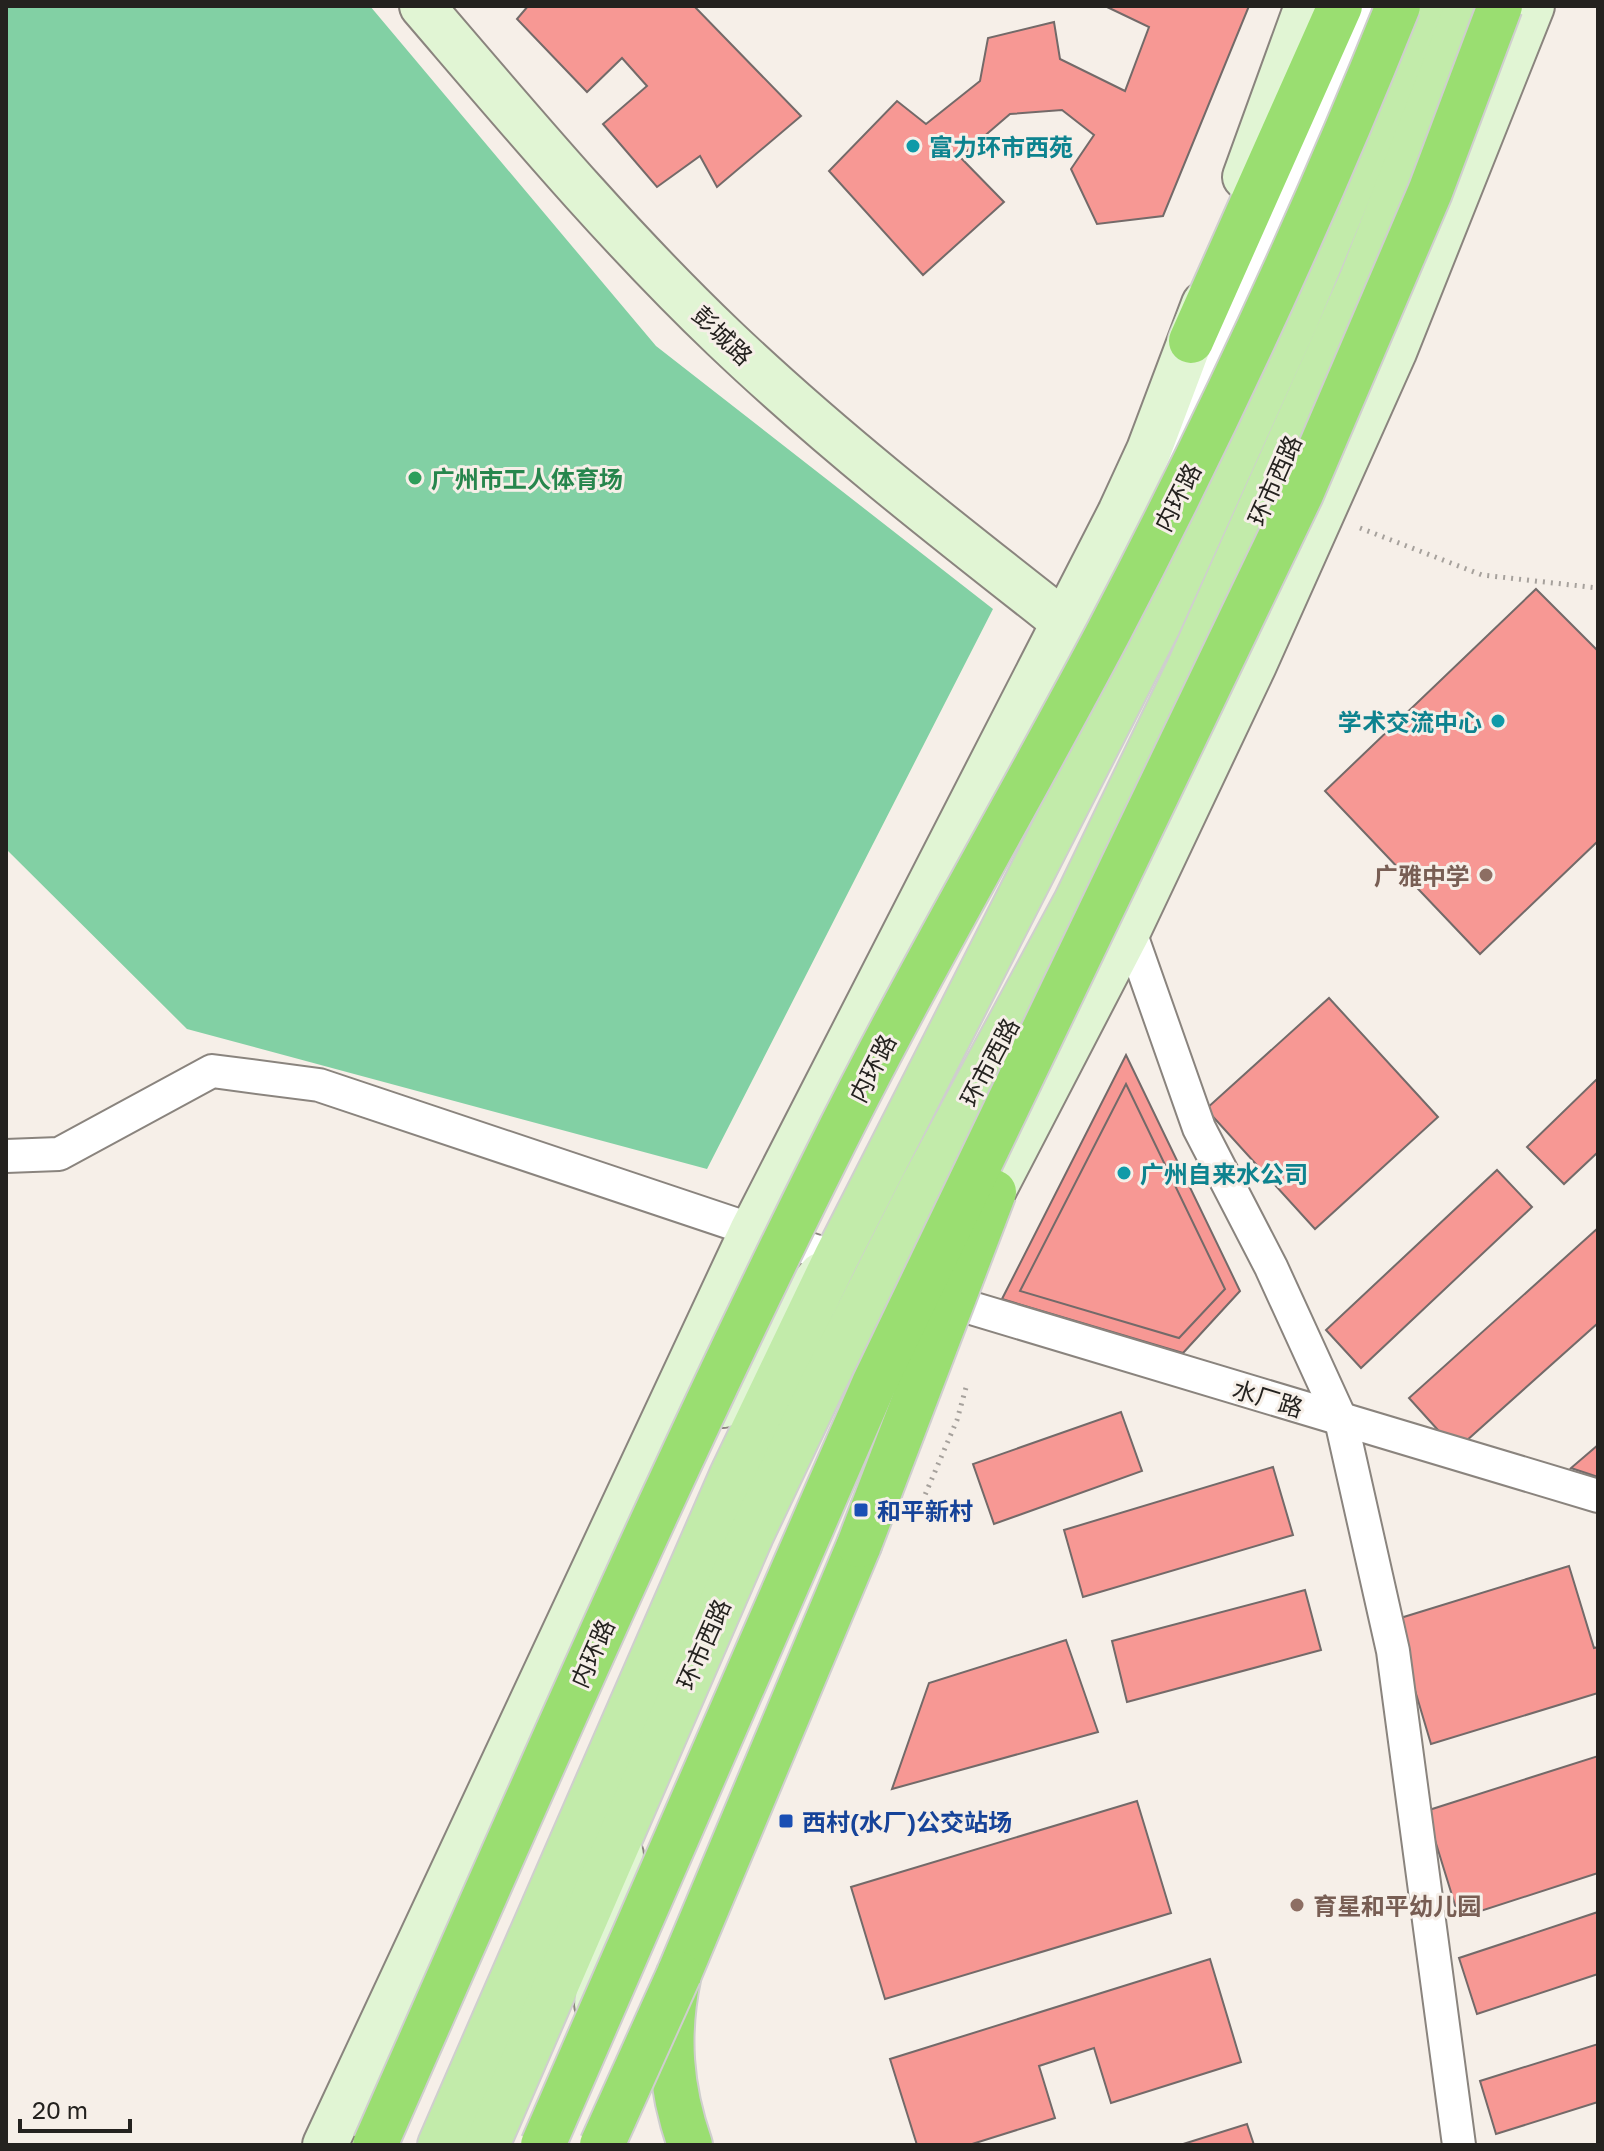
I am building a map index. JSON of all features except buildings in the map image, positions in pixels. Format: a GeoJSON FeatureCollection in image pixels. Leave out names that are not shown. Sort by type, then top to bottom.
{"type":"FeatureCollection","features":[{"type":"Feature","properties":{"kind":"highway"},"geometry":{"type":"LineString","coordinates":[[1191,341],[1340,6]]}},
{"type":"Feature","properties":{"kind":"highway","name":"内环路"},"geometry":{"type":"LineString","coordinates":[[375,2145],[663,1492],[827,1155],[925,966],[1104,640],[1197,459],[1304,230],[1398,6]]}},
{"type":"Feature","properties":{"kind":"highway"},"geometry":{"type":"LineString","coordinates":[[543,2145],[874,1384],[1087,946],[1307,480],[1430,192],[1500,6]]}},
{"type":"Feature","properties":{"kind":"highway"},"geometry":{"type":"LineString","coordinates":[[602,2145],[679,1974],[859,1545],[1087,946]]}},
{"type":"Feature","properties":{"kind":"highway"},"geometry":{"type":"LineString","coordinates":[[360,2145],[663,1492]]}},
{"type":"Feature","properties":{"kind":"highway"},"geometry":{"type":"LineString","coordinates":[[679,1974],[670,2016],[672,2080],[690,2145]]}},
{"type":"Feature","properties":{"kind":"main road","name":"彭城路"},"geometry":{"type":"LineString","coordinates":[[422,6],[657,272],[724,338],[911,502],[1064,622]]}},
{"type":"Feature","properties":{"kind":"main road"},"geometry":{"type":"LineString","coordinates":[[325,2145],[752,1231],[1064,622],[1125,528],[1248,167],[1307,6]]}},
{"type":"Feature","properties":{"kind":"main road","name":"环市西路"},"geometry":{"type":"LineString","coordinates":[[440,2145],[732,1475],[836,1258],[1158,625],[1301,307],[1426,6]]}},
{"type":"Feature","properties":{"kind":"main road","name":"环市西路"},"geometry":{"type":"LineString","coordinates":[[494,2130],[752,1533],[823,1383],[923,1185],[1076,902],[1191,664],[1362,279],[1468,6]]}},
{"type":"Feature","properties":{"kind":"main road"},"geometry":{"type":"LineString","coordinates":[[556,2145],[592,2054],[756,1683],[938,1298],[1129,929],[1322,513],[1394,352],[1532,6]]}},
{"type":"Feature","properties":{"kind":"main road"},"geometry":{"type":"LineString","coordinates":[[964,815],[980,976]]}},
{"type":"Feature","properties":{"kind":"main road"},"geometry":{"type":"LineString","coordinates":[[1076,902],[1129,929]]}},
{"type":"Feature","properties":{"kind":"main road"},"geometry":{"type":"LineString","coordinates":[[393,2145],[552,1771],[718,1413],[752,1358],[836,1258]]}},
{"type":"Feature","properties":{"kind":"main road"},"geometry":{"type":"LineString","coordinates":[[823,1383],[938,1298]]}},
{"type":"Feature","properties":{"kind":"main road"},"geometry":{"type":"LineString","coordinates":[[513,1748],[552,1771]]}},
{"type":"Feature","properties":{"kind":"main road"},"geometry":{"type":"LineString","coordinates":[[592,2054],[625,1829]]}},
{"type":"Feature","properties":{"kind":"street"},"geometry":{"type":"LineString","coordinates":[[1022,704],[1073,643],[1125,528],[1238,311],[1369,6]]}},
{"type":"Feature","properties":{"kind":"street"},"geometry":{"type":"LineString","coordinates":[[1125,528],[1158,625]]}},
{"type":"Feature","properties":{"kind":"street"},"geometry":{"type":"LineString","coordinates":[[1129,929],[1199,1128],[1271,1267],[1341,1420],[1393,1651],[1459,2145]]}},
{"type":"Feature","properties":{"kind":"street"},"geometry":{"type":"LineString","coordinates":[[6,1156],[59,1154],[212,1071],[319,1085],[836,1258]]}},
{"type":"Feature","properties":{"kind":"street","name":"水厂路"},"geometry":{"type":"LineString","coordinates":[[938,1298],[1598,1496]]}},
{"type":"Feature","properties":{"kind":"path"},"geometry":{"type":"LineString","coordinates":[[1322,513],[1482,575],[1598,588]]}},
{"type":"Feature","properties":{"kind":"green space","name":"广州市工人体育场"},"geometry":{"type":"Polygon","coordinates":[[[6,6],[370,6],[656,346],[993,609],[707,1169],[187,1029],[6,849],[6,6]]]}},
{"type":"Feature","properties":{"kind":"place","name":"富力环市西苑"},"geometry":{"type":"Point","coordinates":[913,146]}},
{"type":"Feature","properties":{"kind":"place","name":"广州市工人体育场"},"geometry":{"type":"Point","coordinates":[415,478]}},
{"type":"Feature","properties":{"kind":"place","name":"学术交流中心"},"geometry":{"type":"Point","coordinates":[1498,721]}},
{"type":"Feature","properties":{"kind":"place","name":"广雅中学"},"geometry":{"type":"Point","coordinates":[1486,875]}},
{"type":"Feature","properties":{"kind":"place","name":"广州自来水公司"},"geometry":{"type":"Point","coordinates":[1124,1173]}},
{"type":"Feature","properties":{"kind":"place","name":"和平新村"},"geometry":{"type":"Point","coordinates":[861,1510]}},
{"type":"Feature","properties":{"kind":"place","name":"西村(水厂)公交站场"},"geometry":{"type":"Point","coordinates":[786,1821]}},
{"type":"Feature","properties":{"kind":"place","name":"育星和平幼儿园"},"geometry":{"type":"Point","coordinates":[1297,1905]}}]}
